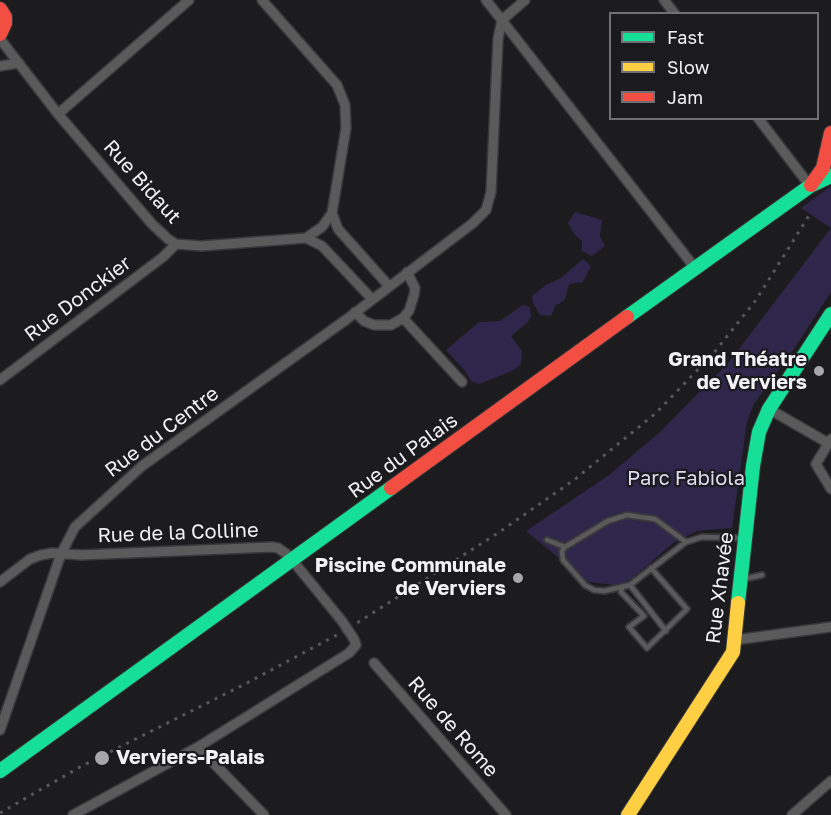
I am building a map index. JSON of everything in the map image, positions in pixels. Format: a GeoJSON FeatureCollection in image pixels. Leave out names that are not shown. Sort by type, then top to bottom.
{"type":"FeatureCollection","features":[{"type":"Feature","properties":{"kind":"main road"},"geometry":{"type":"LineString","coordinates":[[0,9],[5,17],[5,23],[0,34]]}},
{"type":"Feature","properties":{"kind":"main road"},"geometry":{"type":"LineString","coordinates":[[810,186],[821,172],[831,133]]}},
{"type":"Feature","properties":{"kind":"main road","name":"Rue du Palais"},"geometry":{"type":"LineString","coordinates":[[0,771],[695,268],[810,186],[823,182],[831,176]]}},
{"type":"Feature","properties":{"kind":"main road","name":"Rue Xhavée"},"geometry":{"type":"LineString","coordinates":[[628,815],[733,652],[758,435],[769,409],[831,314]]}},
{"type":"Feature","properties":{"kind":"street"},"geometry":{"type":"LineString","coordinates":[[58,114],[189,0]]}},
{"type":"Feature","properties":{"kind":"street"},"geometry":{"type":"LineString","coordinates":[[262,0],[337,85],[344,98],[346,128],[332,213],[322,227],[306,238],[322,246],[372,299]]}},
{"type":"Feature","properties":{"kind":"street"},"geometry":{"type":"LineString","coordinates":[[486,0],[695,268]]}},
{"type":"Feature","properties":{"kind":"street"},"geometry":{"type":"LineString","coordinates":[[502,20],[525,0]]}},
{"type":"Feature","properties":{"kind":"street"},"geometry":{"type":"LineString","coordinates":[[664,0],[673,12]]}},
{"type":"Feature","properties":{"kind":"street","name":"Rue du Centre"},"geometry":{"type":"LineString","coordinates":[[0,730],[60,554],[75,528],[142,466],[355,312],[480,217],[489,202],[496,57],[502,20]]}},
{"type":"Feature","properties":{"kind":"street","name":"Rue Bidaut"},"geometry":{"type":"LineString","coordinates":[[0,39],[58,114],[156,229],[176,244],[201,246],[306,238]]}},
{"type":"Feature","properties":{"kind":"street"},"geometry":{"type":"LineString","coordinates":[[0,66],[19,63]]}},
{"type":"Feature","properties":{"kind":"street"},"geometry":{"type":"LineString","coordinates":[[760,120],[810,186]]}},
{"type":"Feature","properties":{"kind":"street"},"geometry":{"type":"LineString","coordinates":[[332,213],[338,229],[389,286]]}},
{"type":"Feature","properties":{"kind":"street","name":"Rue Donckier"},"geometry":{"type":"LineString","coordinates":[[0,380],[163,257],[176,244]]}},
{"type":"Feature","properties":{"kind":"street"},"geometry":{"type":"LineString","coordinates":[[355,312],[364,321],[374,326],[391,325],[403,318],[409,311],[415,288],[407,272]]}},
{"type":"Feature","properties":{"kind":"street"},"geometry":{"type":"LineString","coordinates":[[403,318],[462,382]]}},
{"type":"Feature","properties":{"kind":"street"},"geometry":{"type":"LineString","coordinates":[[769,409],[830,441],[816,464],[831,489]]}},
{"type":"Feature","properties":{"kind":"street","name":"Rue de la Colline"},"geometry":{"type":"LineString","coordinates":[[60,554],[272,547],[283,551],[292,560]]}},
{"type":"Feature","properties":{"kind":"street"},"geometry":{"type":"LineString","coordinates":[[0,582],[30,559],[41,555],[60,554]]}},
{"type":"Feature","properties":{"kind":"street"},"geometry":{"type":"LineString","coordinates":[[73,815],[198,747],[350,653],[356,645],[354,639],[292,560]]}},
{"type":"Feature","properties":{"kind":"street"},"geometry":{"type":"LineString","coordinates":[[735,640],[831,627]]}},
{"type":"Feature","properties":{"kind":"street","name":"Rue de Rome"},"geometry":{"type":"LineString","coordinates":[[374,663],[506,815]]}},
{"type":"Feature","properties":{"kind":"street"},"geometry":{"type":"LineString","coordinates":[[198,747],[264,815]]}},
{"type":"Feature","properties":{"kind":"street"},"geometry":{"type":"LineString","coordinates":[[792,815],[831,781]]}},
{"type":"Feature","properties":{"kind":"lane"},"geometry":{"type":"LineString","coordinates":[[686,542],[654,519],[627,516],[608,521],[562,551],[563,560],[585,585],[594,590],[604,591],[630,585],[686,542],[702,537],[745,539]]}},
{"type":"Feature","properties":{"kind":"lane"},"geometry":{"type":"LineString","coordinates":[[547,540],[565,547]]}},
{"type":"Feature","properties":{"kind":"lane"},"geometry":{"type":"LineString","coordinates":[[622,588],[621,592],[644,616],[629,627],[647,648],[687,609],[651,568]]}},
{"type":"Feature","properties":{"kind":"lane"},"geometry":{"type":"LineString","coordinates":[[741,579],[762,575]]}},
{"type":"Feature","properties":{"kind":"lane"},"geometry":{"type":"LineString","coordinates":[[630,585],[666,631]]}},
{"type":"Feature","properties":{"kind":"green space"},"geometry":{"type":"Polygon","coordinates":[[[831,186],[831,228],[801,208],[831,186]]]}},
{"type":"Feature","properties":{"kind":"green space"},"geometry":{"type":"Polygon","coordinates":[[[575,212],[602,220],[600,236],[605,246],[592,256],[582,251],[582,241],[575,235],[568,223],[575,212]]]}},
{"type":"Feature","properties":{"kind":"green space","name":"Parc Fabiola"},"geometry":{"type":"Polygon","coordinates":[[[831,228],[831,292],[792,352],[754,404],[747,422],[732,528],[697,531],[673,543],[624,586],[588,582],[526,531],[609,475],[659,433],[729,362],[831,228]]]}},
{"type":"Feature","properties":{"kind":"green space"},"geometry":{"type":"Polygon","coordinates":[[[583,259],[591,266],[583,282],[569,284],[565,299],[556,304],[551,316],[540,315],[532,296],[546,285],[561,278],[583,259]]]}},
{"type":"Feature","properties":{"kind":"green space"},"geometry":{"type":"Polygon","coordinates":[[[523,305],[530,307],[531,316],[528,322],[511,336],[522,351],[521,364],[512,371],[479,384],[471,381],[446,350],[479,322],[500,321],[523,305]]]}},
{"type":"Feature","properties":{"kind":"railway"},"geometry":{"type":"LineString","coordinates":[[0,813],[80,767],[346,630],[498,533],[574,480],[656,413],[713,354],[756,300],[810,214]]}},
{"type":"Feature","properties":{"kind":"traffic: fast"},"geometry":{"type":"LineString","coordinates":[[627,317],[810,186],[831,176]]}},
{"type":"Feature","properties":{"kind":"traffic: fast"},"geometry":{"type":"LineString","coordinates":[[738,603],[753,466],[759,432],[769,409],[831,314]]}},
{"type":"Feature","properties":{"kind":"traffic: fast"},"geometry":{"type":"LineString","coordinates":[[0,771],[391,488]]}},
{"type":"Feature","properties":{"kind":"traffic: slow"},"geometry":{"type":"LineString","coordinates":[[628,815],[733,652],[738,603]]}},
{"type":"Feature","properties":{"kind":"traffic: jam"},"geometry":{"type":"LineString","coordinates":[[0,9],[5,17],[0,34]]}},
{"type":"Feature","properties":{"kind":"traffic: jam"},"geometry":{"type":"LineString","coordinates":[[811,185],[823,168],[831,133]]}},
{"type":"Feature","properties":{"kind":"traffic: jam"},"geometry":{"type":"LineString","coordinates":[[391,488],[627,317]]}},
{"type":"Feature","properties":{"kind":"place","name":"Grand Théatre de Verviers"},"geometry":{"type":"Point","coordinates":[819,371]}},
{"type":"Feature","properties":{"kind":"place","name":"Piscine Communale de Verviers"},"geometry":{"type":"Point","coordinates":[518,578]}},
{"type":"Feature","properties":{"kind":"place","name":"Verviers-Palais"},"geometry":{"type":"Point","coordinates":[102,758]}}]}
